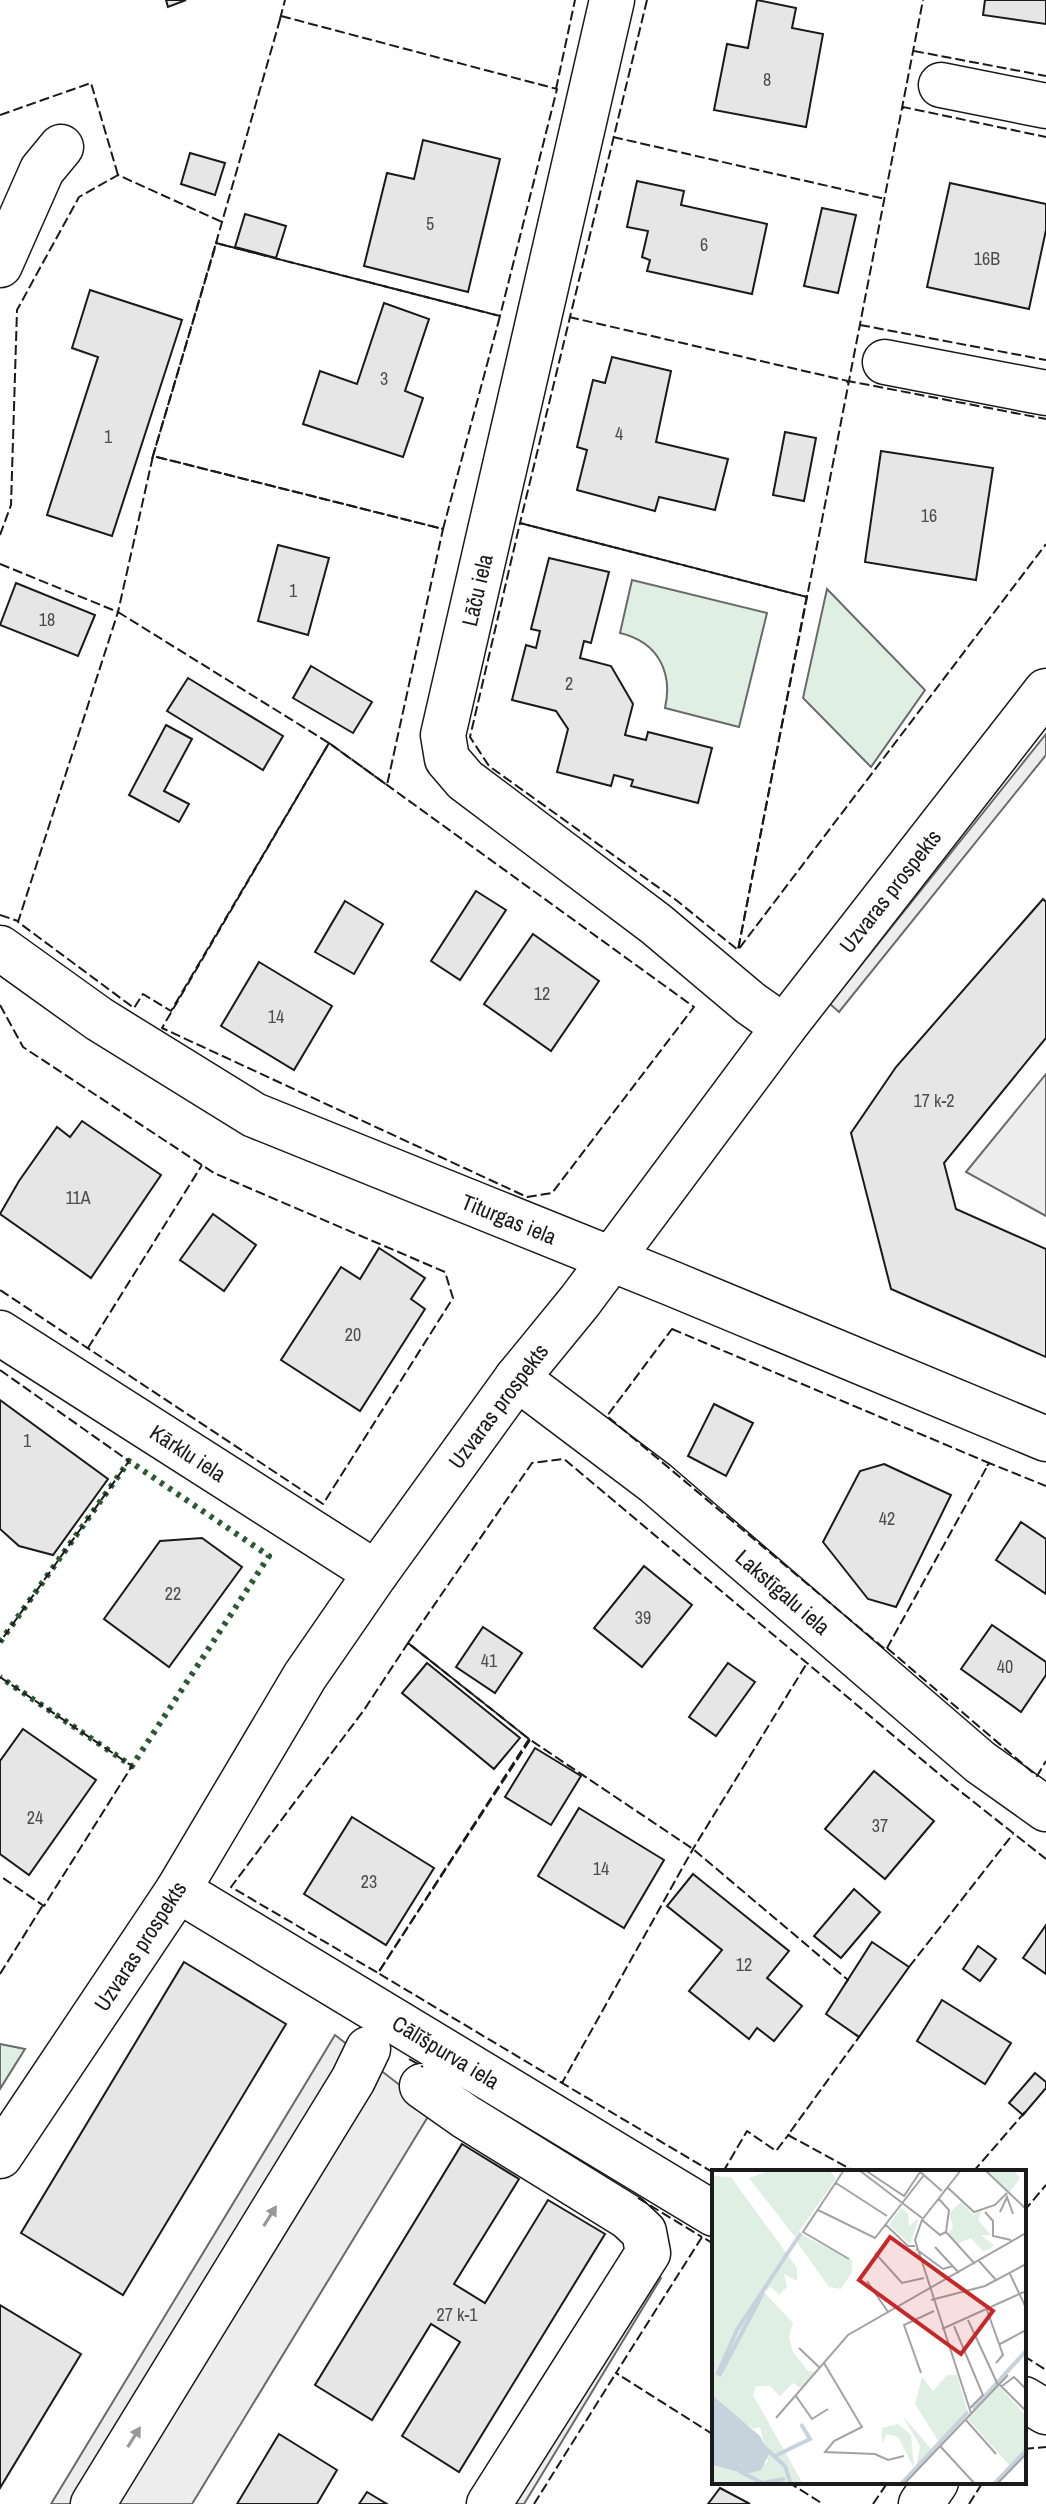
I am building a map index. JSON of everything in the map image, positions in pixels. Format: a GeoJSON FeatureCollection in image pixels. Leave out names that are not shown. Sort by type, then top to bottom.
{"type":"FeatureCollection","features":[{"type":"Feature","properties":{"kind":"street","name":"Lāču iela"},"geometry":{"type":"LineString","coordinates":[[612,0],[443,735],[447,759],[465,780],[656,924],[750,1003],[784,1027]]}},
{"type":"Feature","properties":{"kind":"street"},"geometry":{"type":"LineString","coordinates":[[941,85],[1046,106]]}},
{"type":"Feature","properties":{"kind":"street"},"geometry":{"type":"LineString","coordinates":[[0,265],[42,170],[61,147]]}},
{"type":"Feature","properties":{"kind":"street"},"geometry":{"type":"LineString","coordinates":[[885,362],[1046,393]]}},
{"type":"Feature","properties":{"kind":"street","name":"Uzvaras prospekts"},"geometry":{"type":"LineString","coordinates":[[0,2156],[178,1890],[305,1676],[376,1573],[517,1378],[611,1259],[784,1027],[1046,691]]}},
{"type":"Feature","properties":{"kind":"street","name":"Titurgas iela"},"geometry":{"type":"LineString","coordinates":[[0,948],[99,1019],[254,1115],[1046,1439]]}},
{"type":"Feature","properties":{"kind":"street","name":"Kārklu iela"},"geometry":{"type":"LineString","coordinates":[[0,1333],[376,1573]]}},
{"type":"Feature","properties":{"kind":"street","name":"Lakstīgalu iela"},"geometry":{"type":"LineString","coordinates":[[517,1378],[656,1483],[980,1762],[1046,1809]]}},
{"type":"Feature","properties":{"kind":"street","name":"Cālīšpurva iela"},"geometry":{"type":"LineString","coordinates":[[178,1890],[712,2213]]}},
{"type":"Feature","properties":{"kind":"street"},"geometry":{"type":"LineString","coordinates":[[93,2504],[353,2080],[368,2049]]}},
{"type":"Feature","properties":{"kind":"street"},"geometry":{"type":"LineString","coordinates":[[422,2086],[466,2117],[628,2217],[644,2232],[648,2253],[489,2504]]}},
{"type":"Feature","properties":{"kind":"street"},"geometry":{"type":"LineString","coordinates":[[1026,2400],[1046,2412]]}},
{"type":"Feature","properties":{"kind":"street"},"geometry":{"type":"LineString","coordinates":[[921,2504],[935,2484]]}},
{"type":"Feature","properties":{"kind":"green space"},"geometry":{"type":"Polygon","coordinates":[[[632,580],[767,613],[739,727],[665,708],[667,682],[660,660],[644,643],[620,633],[632,580]]]}},
{"type":"Feature","properties":{"kind":"green space"},"geometry":{"type":"Polygon","coordinates":[[[827,589],[925,690],[871,767],[803,698],[827,589]]]}},
{"type":"Feature","properties":{"kind":"green space"},"geometry":{"type":"Polygon","coordinates":[[[0,2044],[25,2049],[0,2089],[0,2044]]]}},
{"type":"Feature","properties":{"kind":"shaded area"},"geometry":{"type":"Polygon","coordinates":[[[1046,734],[1046,755],[839,1012],[830,1004],[1046,734]]]}},
{"type":"Feature","properties":{"kind":"shaded area"},"geometry":{"type":"Polygon","coordinates":[[[1046,1074],[1046,1216],[966,1172],[1046,1074]]]}},
{"type":"Feature","properties":{"kind":"shaded area"},"geometry":{"type":"Polygon","coordinates":[[[335,2035],[432,2110],[192,2504],[51,2504],[335,2035]]]}},
{"type":"Feature","properties":{"kind":"shaded area"},"geometry":{"type":"Polygon","coordinates":[[[649,2271],[661,2278],[524,2504],[506,2504],[649,2271]]]}},
{"type":"Feature","properties":{"kind":"building"},"geometry":{"type":"Polygon","coordinates":[[[166,0],[186,0],[168,7],[166,0]]]}},
{"type":"Feature","properties":{"kind":"building"},"geometry":{"type":"Polygon","coordinates":[[[757,0],[796,8],[792,28],[823,34],[806,127],[714,110],[727,44],[748,48],[757,0]]]}},
{"type":"Feature","properties":{"kind":"building"},"geometry":{"type":"Polygon","coordinates":[[[985,0],[1046,0],[1046,24],[983,15],[985,0]]]}},
{"type":"Feature","properties":{"kind":"building"},"geometry":{"type":"Polygon","coordinates":[[[423,140],[500,159],[468,292],[364,266],[387,173],[414,179],[423,140]]]}},
{"type":"Feature","properties":{"kind":"building"},"geometry":{"type":"Polygon","coordinates":[[[190,153],[225,163],[215,195],[181,184],[190,153]]]}},
{"type":"Feature","properties":{"kind":"building"},"geometry":{"type":"Polygon","coordinates":[[[637,181],[684,191],[681,205],[767,224],[752,294],[647,271],[650,260],[642,257],[648,231],[627,227],[637,181]]]}},
{"type":"Feature","properties":{"kind":"building"},"geometry":{"type":"Polygon","coordinates":[[[950,183],[1046,204],[1046,230],[1029,309],[927,287],[950,183]]]}},
{"type":"Feature","properties":{"kind":"building"},"geometry":{"type":"Polygon","coordinates":[[[822,208],[856,215],[838,293],[804,286],[822,208]]]}},
{"type":"Feature","properties":{"kind":"building"},"geometry":{"type":"Polygon","coordinates":[[[245,214],[286,226],[276,258],[235,247],[245,214]]]}},
{"type":"Feature","properties":{"kind":"building"},"geometry":{"type":"Polygon","coordinates":[[[90,290],[182,320],[112,536],[47,515],[98,357],[72,348],[90,290]]]}},
{"type":"Feature","properties":{"kind":"building"},"geometry":{"type":"Polygon","coordinates":[[[384,303],[429,319],[405,391],[423,398],[403,457],[303,424],[320,371],[357,384],[384,303]]]}},
{"type":"Feature","properties":{"kind":"building"},"geometry":{"type":"Polygon","coordinates":[[[612,357],[671,371],[656,442],[728,459],[715,510],[659,497],[655,511],[577,490],[587,450],[577,447],[593,380],[605,383],[612,357]]]}},
{"type":"Feature","properties":{"kind":"building"},"geometry":{"type":"Polygon","coordinates":[[[785,432],[816,438],[804,501],[773,495],[785,432]]]}},
{"type":"Feature","properties":{"kind":"building"},"geometry":{"type":"Polygon","coordinates":[[[881,451],[993,468],[976,580],[865,562],[881,451]]]}},
{"type":"Feature","properties":{"kind":"building"},"geometry":{"type":"Polygon","coordinates":[[[278,545],[329,558],[308,635],[258,621],[278,545]]]}},
{"type":"Feature","properties":{"kind":"building"},"geometry":{"type":"Polygon","coordinates":[[[549,558],[609,572],[591,643],[584,641],[580,658],[611,666],[633,704],[625,735],[646,740],[648,732],[712,748],[698,803],[631,786],[633,780],[614,775],[611,786],[557,772],[568,729],[556,711],[512,700],[526,645],[536,648],[540,631],[531,629],[549,558]]]}},
{"type":"Feature","properties":{"kind":"building"},"geometry":{"type":"Polygon","coordinates":[[[16,583],[95,615],[78,656],[0,625],[16,583]]]}},
{"type":"Feature","properties":{"kind":"building"},"geometry":{"type":"Polygon","coordinates":[[[311,666],[372,702],[353,733],[293,698],[311,666]]]}},
{"type":"Feature","properties":{"kind":"building"},"geometry":{"type":"Polygon","coordinates":[[[188,678],[283,736],[263,770],[167,711],[188,678]]]}},
{"type":"Feature","properties":{"kind":"building"},"geometry":{"type":"Polygon","coordinates":[[[166,725],[192,739],[164,791],[189,804],[179,822],[129,795],[166,725]]]}},
{"type":"Feature","properties":{"kind":"building"},"geometry":{"type":"Polygon","coordinates":[[[476,891],[506,910],[460,980],[431,961],[476,891]]]}},
{"type":"Feature","properties":{"kind":"building"},"geometry":{"type":"Polygon","coordinates":[[[1043,899],[1046,902],[1046,1038],[944,1163],[956,1209],[1046,1249],[1046,1357],[891,1289],[851,1133],[896,1067],[1043,899]]]}},
{"type":"Feature","properties":{"kind":"building"},"geometry":{"type":"Polygon","coordinates":[[[345,901],[383,924],[354,974],[315,952],[345,901]]]}},
{"type":"Feature","properties":{"kind":"building"},"geometry":{"type":"Polygon","coordinates":[[[533,934],[599,981],[551,1051],[484,1004],[533,934]]]}},
{"type":"Feature","properties":{"kind":"building"},"geometry":{"type":"Polygon","coordinates":[[[259,962],[332,1006],[294,1070],[221,1026],[259,962]]]}},
{"type":"Feature","properties":{"kind":"building"},"geometry":{"type":"Polygon","coordinates":[[[82,1121],[161,1175],[91,1278],[0,1214],[57,1127],[70,1137],[82,1121]]]}},
{"type":"Feature","properties":{"kind":"building"},"geometry":{"type":"Polygon","coordinates":[[[213,1214],[256,1245],[224,1291],[180,1260],[213,1214]]]}},
{"type":"Feature","properties":{"kind":"building"},"geometry":{"type":"Polygon","coordinates":[[[379,1248],[425,1278],[411,1299],[425,1309],[360,1411],[281,1360],[341,1267],[360,1279],[379,1248]]]}},
{"type":"Feature","properties":{"kind":"building"},"geometry":{"type":"Polygon","coordinates":[[[0,1400],[108,1479],[53,1555],[19,1546],[0,1529],[0,1400]]]}},
{"type":"Feature","properties":{"kind":"building"},"geometry":{"type":"Polygon","coordinates":[[[714,1404],[753,1423],[726,1476],[688,1456],[714,1404]]]}},
{"type":"Feature","properties":{"kind":"building"},"geometry":{"type":"Polygon","coordinates":[[[884,1464],[951,1495],[896,1607],[868,1599],[823,1542],[860,1471],[884,1464]]]}},
{"type":"Feature","properties":{"kind":"building"},"geometry":{"type":"Polygon","coordinates":[[[1021,1522],[1046,1539],[1046,1594],[996,1560],[1021,1522]]]}},
{"type":"Feature","properties":{"kind":"building"},"geometry":{"type":"Polygon","coordinates":[[[202,1538],[242,1567],[169,1667],[104,1619],[160,1541],[202,1538]]]}},
{"type":"Feature","properties":{"kind":"building"},"geometry":{"type":"Polygon","coordinates":[[[644,1566],[692,1605],[642,1667],[594,1628],[644,1566]]]}},
{"type":"Feature","properties":{"kind":"building"},"geometry":{"type":"Polygon","coordinates":[[[992,1625],[1046,1662],[1046,1675],[1021,1712],[961,1669],[992,1625]]]}},
{"type":"Feature","properties":{"kind":"building"},"geometry":{"type":"Polygon","coordinates":[[[483,1627],[522,1653],[495,1693],[456,1667],[483,1627]]]}},
{"type":"Feature","properties":{"kind":"building"},"geometry":{"type":"Polygon","coordinates":[[[427,1663],[520,1738],[494,1769],[402,1693],[427,1663]]]}},
{"type":"Feature","properties":{"kind":"building"},"geometry":{"type":"Polygon","coordinates":[[[728,1663],[755,1682],[716,1736],[689,1717],[728,1663]]]}},
{"type":"Feature","properties":{"kind":"building"},"geometry":{"type":"Polygon","coordinates":[[[23,1729],[96,1780],[29,1875],[0,1854],[0,1761],[23,1729]]]}},
{"type":"Feature","properties":{"kind":"building"},"geometry":{"type":"Polygon","coordinates":[[[535,1748],[581,1776],[551,1825],[505,1797],[535,1748]]]}},
{"type":"Feature","properties":{"kind":"building"},"geometry":{"type":"Polygon","coordinates":[[[874,1771],[934,1821],[885,1879],[825,1829],[874,1771]]]}},
{"type":"Feature","properties":{"kind":"building"},"geometry":{"type":"Polygon","coordinates":[[[579,1808],[664,1860],[624,1928],[538,1876],[579,1808]]]}},
{"type":"Feature","properties":{"kind":"building"},"geometry":{"type":"Polygon","coordinates":[[[352,1817],[434,1868],[386,1945],[304,1894],[352,1817]]]}},
{"type":"Feature","properties":{"kind":"building"},"geometry":{"type":"Polygon","coordinates":[[[693,1874],[789,1951],[767,1978],[802,2006],[774,2041],[757,2028],[749,2039],[689,1991],[722,1950],[667,1906],[693,1874]]]}},
{"type":"Feature","properties":{"kind":"building"},"geometry":{"type":"Polygon","coordinates":[[[854,1889],[880,1912],[841,1958],[814,1936],[854,1889]]]}},
{"type":"Feature","properties":{"kind":"building"},"geometry":{"type":"Polygon","coordinates":[[[1046,1925],[1046,1974],[1023,1958],[1046,1925]]]}},
{"type":"Feature","properties":{"kind":"building"},"geometry":{"type":"Polygon","coordinates":[[[872,1942],[909,1967],[859,2037],[826,2014],[872,1942]]]}},
{"type":"Feature","properties":{"kind":"building"},"geometry":{"type":"Polygon","coordinates":[[[978,1946],[996,1959],[980,1981],[963,1969],[978,1946]]]}},
{"type":"Feature","properties":{"kind":"building"},"geometry":{"type":"Polygon","coordinates":[[[184,1962],[286,2024],[123,2295],[21,2233],[184,1962]]]}},
{"type":"Feature","properties":{"kind":"building"},"geometry":{"type":"Polygon","coordinates":[[[942,2000],[1011,2043],[985,2084],[917,2041],[942,2000]]]}},
{"type":"Feature","properties":{"kind":"building"},"geometry":{"type":"Polygon","coordinates":[[[1035,2073],[1046,2082],[1046,2088],[1023,2115],[1009,2103],[1035,2073]]]}},
{"type":"Feature","properties":{"kind":"building"},"geometry":{"type":"Polygon","coordinates":[[[462,2144],[519,2179],[454,2284],[485,2303],[548,2200],[605,2234],[459,2472],[402,2436],[460,2342],[431,2324],[372,2420],[315,2385],[462,2144]]]}},
{"type":"Feature","properties":{"kind":"building"},"geometry":{"type":"Polygon","coordinates":[[[0,2305],[81,2354],[0,2488],[0,2305]]]}},
{"type":"Feature","properties":{"kind":"building"},"geometry":{"type":"Polygon","coordinates":[[[279,2434],[337,2470],[317,2504],[237,2504],[279,2434]]]}},
{"type":"Feature","properties":{"kind":"building"},"geometry":{"type":"Polygon","coordinates":[[[720,2488],[750,2504],[708,2504],[720,2488]]]}},
{"type":"Feature","properties":{"kind":"building"},"geometry":{"type":"Polygon","coordinates":[[[367,2492],[387,2504],[359,2504],[367,2492]]]}},
{"type":"Feature","properties":{"kind":"hedge"},"geometry":{"type":"LineString","coordinates":[[0,1642],[129,1461],[269,1556],[132,1766],[0,1677]]}},
{"type":"Feature","properties":{"kind":"fence"},"geometry":{"type":"LineString","coordinates":[[280,19],[285,0]]}},
{"type":"Feature","properties":{"kind":"fence"},"geometry":{"type":"LineString","coordinates":[[556,89],[575,0]]}},
{"type":"Feature","properties":{"kind":"fence"},"geometry":{"type":"LineString","coordinates":[[647,0],[520,523],[807,597],[923,0]]}},
{"type":"Feature","properties":{"kind":"fence"},"geometry":{"type":"LineString","coordinates":[[281,16],[557,89],[500,316],[216,243],[281,16]]}},
{"type":"Feature","properties":{"kind":"fence"},"geometry":{"type":"LineString","coordinates":[[914,51],[1046,76]]}},
{"type":"Feature","properties":{"kind":"fence"},"geometry":{"type":"LineString","coordinates":[[0,115],[91,83],[118,175],[121,176]]}},
{"type":"Feature","properties":{"kind":"fence"},"geometry":{"type":"LineString","coordinates":[[903,109],[1046,137]]}},
{"type":"Feature","properties":{"kind":"fence"},"geometry":{"type":"LineString","coordinates":[[613,137],[885,199]]}},
{"type":"Feature","properties":{"kind":"fence"},"geometry":{"type":"LineString","coordinates":[[0,535],[11,505],[17,310],[79,197],[118,175],[222,222]]}},
{"type":"Feature","properties":{"kind":"fence"},"geometry":{"type":"LineString","coordinates":[[152,459],[217,241]]}},
{"type":"Feature","properties":{"kind":"fence"},"geometry":{"type":"LineString","coordinates":[[216,243],[500,316],[443,529],[153,456],[216,243]]}},
{"type":"Feature","properties":{"kind":"fence"},"geometry":{"type":"LineString","coordinates":[[569,317],[848,381]]}},
{"type":"Feature","properties":{"kind":"fence"},"geometry":{"type":"LineString","coordinates":[[860,325],[1046,360]]}},
{"type":"Feature","properties":{"kind":"fence"},"geometry":{"type":"LineString","coordinates":[[847,383],[1046,419]]}},
{"type":"Feature","properties":{"kind":"fence"},"geometry":{"type":"LineString","coordinates":[[118,612],[329,743],[387,785],[443,529],[153,456],[118,612],[18,922],[134,1008],[143,994],[171,1011],[329,743]]}},
{"type":"Feature","properties":{"kind":"fence"},"geometry":{"type":"LineString","coordinates":[[520,523],[807,597],[738,950],[676,900],[489,766],[470,737],[520,523]]}},
{"type":"Feature","properties":{"kind":"fence"},"geometry":{"type":"LineString","coordinates":[[807,595],[738,950],[1046,544]]}},
{"type":"Feature","properties":{"kind":"fence"},"geometry":{"type":"LineString","coordinates":[[0,564],[118,612]]}},
{"type":"Feature","properties":{"kind":"fence"},"geometry":{"type":"LineString","coordinates":[[329,743],[694,1007],[552,1193],[527,1197],[162,1028],[329,743]]}},
{"type":"Feature","properties":{"kind":"fence"},"geometry":{"type":"LineString","coordinates":[[0,915],[18,921]]}},
{"type":"Feature","properties":{"kind":"fence"},"geometry":{"type":"LineString","coordinates":[[0,1005],[23,1047],[214,1173],[445,1272],[453,1298],[323,1504],[0,1290]]}},
{"type":"Feature","properties":{"kind":"fence"},"geometry":{"type":"LineString","coordinates":[[88,1348],[202,1165]]}},
{"type":"Feature","properties":{"kind":"fence"},"geometry":{"type":"LineString","coordinates":[[672,1329],[989,1463],[886,1650],[607,1416],[672,1329]]}},
{"type":"Feature","properties":{"kind":"fence"},"geometry":{"type":"LineString","coordinates":[[0,1370],[129,1461],[0,1642]]}},
{"type":"Feature","properties":{"kind":"fence"},"geometry":{"type":"LineString","coordinates":[[845,1984],[848,1980],[693,1849],[529,1739],[408,1643],[532,1463],[564,1459],[951,1784],[1046,1859]]}},
{"type":"Feature","properties":{"kind":"fence"},"geometry":{"type":"LineString","coordinates":[[987,1466],[989,1463],[1046,1486]]}},
{"type":"Feature","properties":{"kind":"fence"},"geometry":{"type":"LineString","coordinates":[[408,1643],[529,1739],[378,1973],[231,1887],[364,1710],[408,1643]]}},
{"type":"Feature","properties":{"kind":"fence"},"geometry":{"type":"LineString","coordinates":[[887,1648],[1037,1776],[1046,1761]]}},
{"type":"Feature","properties":{"kind":"fence"},"geometry":{"type":"LineString","coordinates":[[530,1740],[378,1973],[562,2083],[693,1849],[807,1663]]}},
{"type":"Feature","properties":{"kind":"fence"},"geometry":{"type":"LineString","coordinates":[[0,1677],[132,1766],[44,1906],[0,1876]]}},
{"type":"Feature","properties":{"kind":"fence"},"geometry":{"type":"LineString","coordinates":[[909,1967],[1013,1834]]}},
{"type":"Feature","properties":{"kind":"fence"},"geometry":{"type":"LineString","coordinates":[[0,1974],[43,1905]]}},
{"type":"Feature","properties":{"kind":"fence"},"geometry":{"type":"LineString","coordinates":[[852,2170],[788,2135],[859,2037],[855,2034]]}},
{"type":"Feature","properties":{"kind":"fence"},"geometry":{"type":"LineString","coordinates":[[409,2059],[423,2067]]}},
{"type":"Feature","properties":{"kind":"fence"},"geometry":{"type":"LineString","coordinates":[[563,2081],[712,2172]]}},
{"type":"Feature","properties":{"kind":"fence"},"geometry":{"type":"LineString","coordinates":[[975,2170],[1025,2112]]}},
{"type":"Feature","properties":{"kind":"fence"},"geometry":{"type":"LineString","coordinates":[[724,2170],[747,2131],[776,2151],[789,2134]]}},
{"type":"Feature","properties":{"kind":"fence"},"geometry":{"type":"LineString","coordinates":[[1026,2209],[1046,2185]]}},
{"type":"Feature","properties":{"kind":"fence"},"geometry":{"type":"LineString","coordinates":[[638,2198],[702,2237]]}},
{"type":"Feature","properties":{"kind":"fence"},"geometry":{"type":"LineString","coordinates":[[712,2243],[702,2237],[616,2373],[712,2434]]}},
{"type":"Feature","properties":{"kind":"fence"},"geometry":{"type":"LineString","coordinates":[[1026,2357],[1046,2370]]}},
{"type":"Feature","properties":{"kind":"fence"},"geometry":{"type":"LineString","coordinates":[[534,2504],[616,2373],[619,2375]]}},
{"type":"Feature","properties":{"kind":"fence"},"geometry":{"type":"LineString","coordinates":[[1026,2449],[1046,2447]]}},
{"type":"Feature","properties":{"kind":"fence"},"geometry":{"type":"LineString","coordinates":[[791,2484],[823,2504]]}},
{"type":"Feature","properties":{"kind":"fence"},"geometry":{"type":"LineString","coordinates":[[873,2504],[887,2484]]}},
{"type":"Feature","properties":{"kind":"fence"},"geometry":{"type":"LineString","coordinates":[[969,2504],[982,2484]]}}]}
